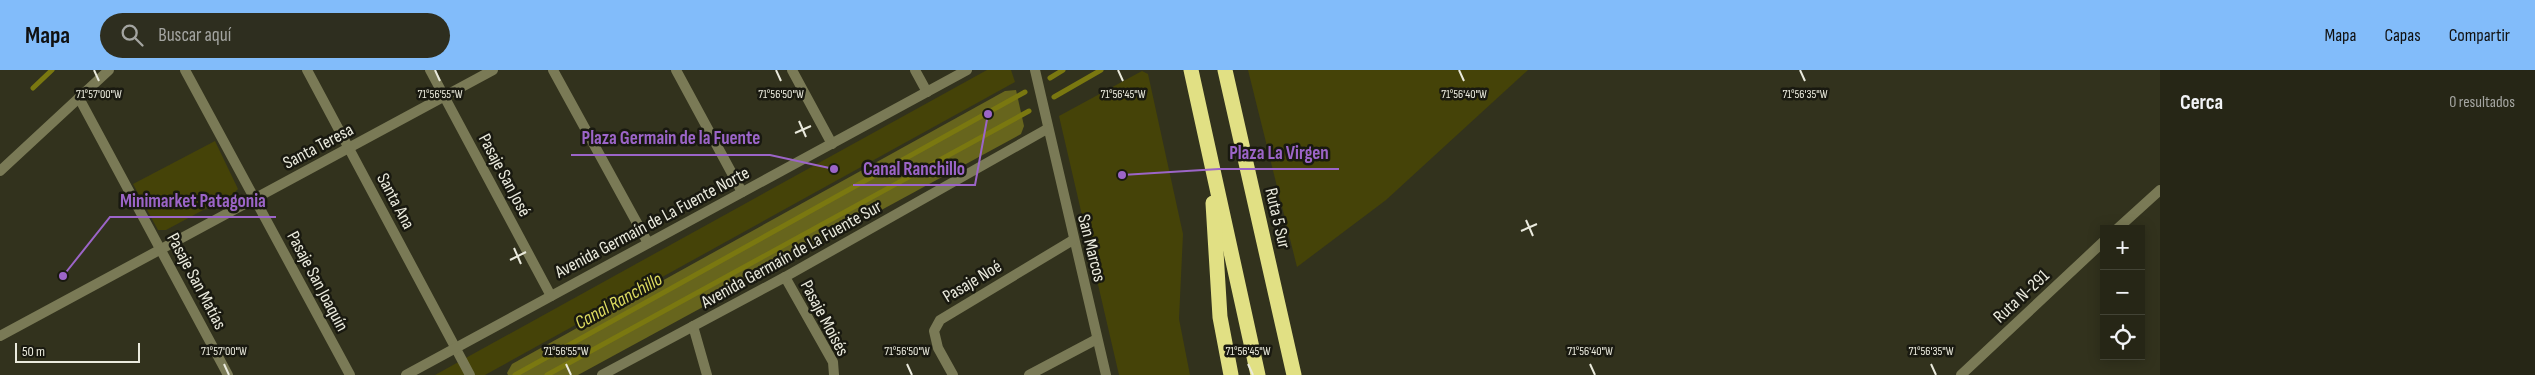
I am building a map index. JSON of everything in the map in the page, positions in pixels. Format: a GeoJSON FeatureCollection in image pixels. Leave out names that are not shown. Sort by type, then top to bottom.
{"type":"FeatureCollection","features":[{"type":"Feature","properties":{"kind":"highway"},"geometry":{"type":"LineString","coordinates":[[1192,70],[1258,375]]}},
{"type":"Feature","properties":{"kind":"highway","name":"Ruta 5 Sur"},"geometry":{"type":"LineString","coordinates":[[1225,70],[1294,375]]}},
{"type":"Feature","properties":{"kind":"highway"},"geometry":{"type":"LineString","coordinates":[[1208,145],[1220,317],[1231,375]]}},
{"type":"Feature","properties":{"kind":"street"},"geometry":{"type":"LineString","coordinates":[[0,170],[109,70]]}},
{"type":"Feature","properties":{"kind":"street","name":"Pasaje San Joaquín"},"geometry":{"type":"LineString","coordinates":[[185,70],[350,375]]}},
{"type":"Feature","properties":{"kind":"street","name":"Santa Ana"},"geometry":{"type":"LineString","coordinates":[[306,70],[470,375]]}},
{"type":"Feature","properties":{"kind":"street","name":"Pasaje San José"},"geometry":{"type":"LineString","coordinates":[[430,70],[551,296]]}},
{"type":"Feature","properties":{"kind":"street","name":"Santa Teresa"},"geometry":{"type":"LineString","coordinates":[[0,336],[493,70]]}},
{"type":"Feature","properties":{"kind":"street"},"geometry":{"type":"LineString","coordinates":[[554,70],[648,243]]}},
{"type":"Feature","properties":{"kind":"street"},"geometry":{"type":"LineString","coordinates":[[676,70],[742,192]]}},
{"type":"Feature","properties":{"kind":"street"},"geometry":{"type":"LineString","coordinates":[[792,70],[832,144]]}},
{"type":"Feature","properties":{"kind":"street"},"geometry":{"type":"LineString","coordinates":[[914,70],[927,92]]}},
{"type":"Feature","properties":{"kind":"street","name":"Avenida Germaín de La Fuente Norte"},"geometry":{"type":"LineString","coordinates":[[406,375],[968,70]]}},
{"type":"Feature","properties":{"kind":"street","name":"San Marcos"},"geometry":{"type":"LineString","coordinates":[[1035,70],[1047,129],[1106,375]]}},
{"type":"Feature","properties":{"kind":"street","name":"Pasaje San Matías"},"geometry":{"type":"LineString","coordinates":[[79,98],[162,249],[228,375]]}},
{"type":"Feature","properties":{"kind":"street","name":"Avenida Germaín de La Fuente Sur"},"geometry":{"type":"LineString","coordinates":[[602,375],[785,277],[1047,129]]}},
{"type":"Feature","properties":{"kind":"street"},"geometry":{"type":"LineString","coordinates":[[2121,225],[2160,190]]}},
{"type":"Feature","properties":{"kind":"street","name":"Pasaje Noé"},"geometry":{"type":"LineString","coordinates":[[953,375],[938,348],[934,331],[940,320],[1073,240]]}},
{"type":"Feature","properties":{"kind":"street","name":"Ruta N-291"},"geometry":{"type":"LineString","coordinates":[[1961,375],[2100,245]]}},
{"type":"Feature","properties":{"kind":"street","name":"Pasaje Moisés"},"geometry":{"type":"LineString","coordinates":[[785,277],[833,362],[834,375]]}},
{"type":"Feature","properties":{"kind":"street"},"geometry":{"type":"LineString","coordinates":[[693,326],[707,375]]}},
{"type":"Feature","properties":{"kind":"street"},"geometry":{"type":"LineString","coordinates":[[1029,375],[1097,339]]}},
{"type":"Feature","properties":{"kind":"shaded area"},"geometry":{"type":"Polygon","coordinates":[[[987,70],[1011,70],[1015,82],[485,375],[435,375],[987,70]]]}},
{"type":"Feature","properties":{"kind":"shaded area"},"geometry":{"type":"Polygon","coordinates":[[[1248,70],[1528,70],[1386,200],[1297,267],[1248,70]]]}},
{"type":"Feature","properties":{"kind":"shaded area"},"geometry":{"type":"Polygon","coordinates":[[[1142,71],[1148,74],[1183,234],[1179,319],[1190,375],[1119,375],[1059,116],[1142,71]]]}},
{"type":"Feature","properties":{"kind":"shaded area"},"geometry":{"type":"Polygon","coordinates":[[[1016,90],[1024,126],[1021,134],[578,375],[508,375],[507,373],[512,364],[1005,91],[1016,90]]]}},
{"type":"Feature","properties":{"kind":"shaded area"},"geometry":{"type":"Polygon","coordinates":[[[215,141],[238,189],[233,194],[166,230],[158,230],[133,184],[215,141]]]}},
{"type":"Feature","properties":{"kind":"waterway"},"geometry":{"type":"LineString","coordinates":[[33,88],[52,70]]}},
{"type":"Feature","properties":{"kind":"waterway","name":"Canal Ranchillo"},"geometry":{"type":"LineString","coordinates":[[1050,78],[1063,70]]}},
{"type":"Feature","properties":{"kind":"waterway"},"geometry":{"type":"LineString","coordinates":[[1054,97],[1101,70]]}},
{"type":"Feature","properties":{"kind":"waterway","name":"Canal Ranchillo"},"geometry":{"type":"LineString","coordinates":[[515,375],[1025,92]]}},
{"type":"Feature","properties":{"kind":"waterway"},"geometry":{"type":"LineString","coordinates":[[547,375],[1029,111]]}},
{"type":"Feature","properties":{"kind":"place","name":"Canal Ranchillo"},"geometry":{"type":"Point","coordinates":[988,114]}},
{"type":"Feature","properties":{"kind":"place","name":"Plaza Germain de la Fuente"},"geometry":{"type":"Point","coordinates":[834,169]}},
{"type":"Feature","properties":{"kind":"place","name":"Plaza La Virgen"},"geometry":{"type":"Point","coordinates":[1122,175]}},
{"type":"Feature","properties":{"kind":"place","name":"Minimarket Patagonia"},"geometry":{"type":"Point","coordinates":[63,276]}}]}
